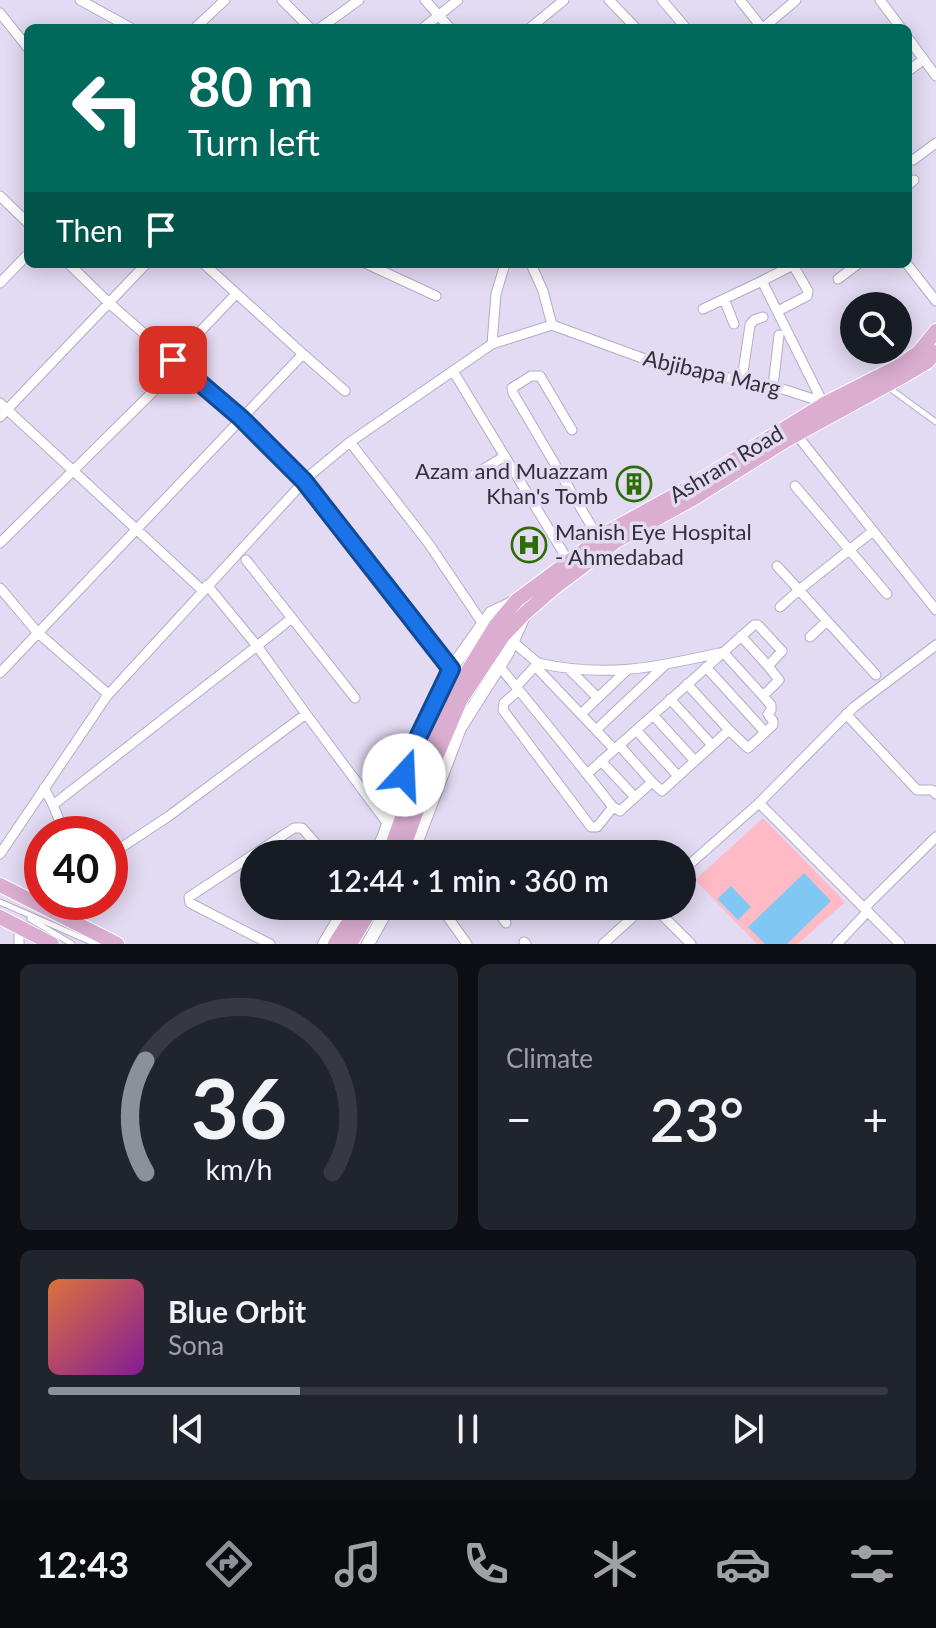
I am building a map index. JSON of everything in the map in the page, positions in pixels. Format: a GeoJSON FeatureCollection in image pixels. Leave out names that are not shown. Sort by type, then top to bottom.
{"type":"FeatureCollection","features":[{"type":"Feature","properties":{"kind":"main road","name":"Ashram Road"},"geometry":{"type":"LineString","coordinates":[[521,606],[554,588],[616,541],[930,358],[936,331]]}},
{"type":"Feature","properties":{"kind":"main road","name":"Ashram Road"},"geometry":{"type":"LineString","coordinates":[[521,606],[599,539],[688,488],[824,402],[930,358]]}},
{"type":"Feature","properties":{"kind":"main road"},"geometry":{"type":"LineString","coordinates":[[394,840],[436,723],[451,694],[521,606]]}},
{"type":"Feature","properties":{"kind":"main road"},"geometry":{"type":"LineString","coordinates":[[406,840],[461,699],[499,632]]}},
{"type":"Feature","properties":{"kind":"main road"},"geometry":{"type":"LineString","coordinates":[[0,885],[117,944]]}},
{"type":"Feature","properties":{"kind":"main road"},"geometry":{"type":"LineString","coordinates":[[0,917],[52,944]]}},
{"type":"Feature","properties":{"kind":"main road"},"geometry":{"type":"LineString","coordinates":[[335,944],[350,920]]}},
{"type":"Feature","properties":{"kind":"main road"},"geometry":{"type":"LineString","coordinates":[[350,944],[365,920]]}},
{"type":"Feature","properties":{"kind":"street"},"geometry":{"type":"LineString","coordinates":[[80,0],[124,24]]}},
{"type":"Feature","properties":{"kind":"street"},"geometry":{"type":"LineString","coordinates":[[199,24],[225,0]]}},
{"type":"Feature","properties":{"kind":"street"},"geometry":{"type":"LineString","coordinates":[[282,0],[306,24]]}},
{"type":"Feature","properties":{"kind":"street"},"geometry":{"type":"LineString","coordinates":[[326,24],[359,0]]}},
{"type":"Feature","properties":{"kind":"street"},"geometry":{"type":"LineString","coordinates":[[425,0],[447,24]]}},
{"type":"Feature","properties":{"kind":"street"},"geometry":{"type":"LineString","coordinates":[[428,24],[458,0]]}},
{"type":"Feature","properties":{"kind":"street"},"geometry":{"type":"LineString","coordinates":[[535,24],[564,0]]}},
{"type":"Feature","properties":{"kind":"street"},"geometry":{"type":"LineString","coordinates":[[609,0],[633,24]]}},
{"type":"Feature","properties":{"kind":"street"},"geometry":{"type":"LineString","coordinates":[[662,0],[683,24]]}},
{"type":"Feature","properties":{"kind":"street"},"geometry":{"type":"LineString","coordinates":[[740,0],[760,24]]}},
{"type":"Feature","properties":{"kind":"street"},"geometry":{"type":"LineString","coordinates":[[768,24],[796,0]]}},
{"type":"Feature","properties":{"kind":"street"},"geometry":{"type":"LineString","coordinates":[[880,0],[898,24]]}},
{"type":"Feature","properties":{"kind":"street"},"geometry":{"type":"LineString","coordinates":[[0,13],[24,43]]}},
{"type":"Feature","properties":{"kind":"street"},"geometry":{"type":"LineString","coordinates":[[912,44],[936,76]]}},
{"type":"Feature","properties":{"kind":"street"},"geometry":{"type":"LineString","coordinates":[[912,68],[923,60]]}},
{"type":"Feature","properties":{"kind":"street"},"geometry":{"type":"LineString","coordinates":[[913,160],[936,143]]}},
{"type":"Feature","properties":{"kind":"street"},"geometry":{"type":"LineString","coordinates":[[0,196],[24,219]]}},
{"type":"Feature","properties":{"kind":"street"},"geometry":{"type":"LineString","coordinates":[[0,283],[24,258]]}},
{"type":"Feature","properties":{"kind":"street"},"geometry":{"type":"LineString","coordinates":[[73,268],[241,418],[304,481],[451,669]]}},
{"type":"Feature","properties":{"kind":"street"},"geometry":{"type":"LineString","coordinates":[[142,268],[2,410],[74,470],[204,588],[257,646],[388,824]]}},
{"type":"Feature","properties":{"kind":"street"},"geometry":{"type":"LineString","coordinates":[[208,268],[345,391]]}},
{"type":"Feature","properties":{"kind":"street"},"geometry":{"type":"LineString","coordinates":[[376,268],[436,296]]}},
{"type":"Feature","properties":{"kind":"street"},"geometry":{"type":"LineString","coordinates":[[492,344],[496,294],[504,268]]}},
{"type":"Feature","properties":{"kind":"street"},"geometry":{"type":"LineString","coordinates":[[0,854],[108,694],[304,481],[350,442],[492,344],[552,325],[533,268]]}},
{"type":"Feature","properties":{"kind":"street"},"geometry":{"type":"LineString","coordinates":[[703,309],[786,268]]}},
{"type":"Feature","properties":{"kind":"street"},"geometry":{"type":"LineString","coordinates":[[778,311],[807,296],[808,291],[796,268]]}},
{"type":"Feature","properties":{"kind":"street"},"geometry":{"type":"LineString","coordinates":[[838,279],[853,268]]}},
{"type":"Feature","properties":{"kind":"street"},"geometry":{"type":"LineString","coordinates":[[910,268],[936,301]]}},
{"type":"Feature","properties":{"kind":"street"},"geometry":{"type":"LineString","coordinates":[[762,281],[824,402]]}},
{"type":"Feature","properties":{"kind":"street"},"geometry":{"type":"LineString","coordinates":[[0,543],[176,363],[236,294]]}},
{"type":"Feature","properties":{"kind":"street"},"geometry":{"type":"LineString","coordinates":[[724,299],[734,324]]}},
{"type":"Feature","properties":{"kind":"street"},"geometry":{"type":"LineString","coordinates":[[742,379],[750,325],[763,317]]}},
{"type":"Feature","properties":{"kind":"street","name":"Abjibapa Marg"},"geometry":{"type":"LineString","coordinates":[[552,325],[664,366],[742,379],[824,402]]}},
{"type":"Feature","properties":{"kind":"street"},"geometry":{"type":"LineString","coordinates":[[773,386],[779,335]]}},
{"type":"Feature","properties":{"kind":"street"},"geometry":{"type":"LineString","coordinates":[[0,673],[303,354]]}},
{"type":"Feature","properties":{"kind":"street"},"geometry":{"type":"LineString","coordinates":[[453,371],[569,562]]}},
{"type":"Feature","properties":{"kind":"street"},"geometry":{"type":"LineString","coordinates":[[572,430],[540,376],[531,376],[512,388],[599,539]]}},
{"type":"Feature","properties":{"kind":"street"},"geometry":{"type":"LineString","coordinates":[[796,434],[936,610]]}},
{"type":"Feature","properties":{"kind":"street"},"geometry":{"type":"LineString","coordinates":[[350,442],[499,632],[536,665],[596,730],[662,791],[729,730]]}},
{"type":"Feature","properties":{"kind":"street"},"geometry":{"type":"LineString","coordinates":[[475,474],[505,456]]}},
{"type":"Feature","properties":{"kind":"street"},"geometry":{"type":"LineString","coordinates":[[795,486],[887,594]]}},
{"type":"Feature","properties":{"kind":"street"},"geometry":{"type":"LineString","coordinates":[[780,607],[873,531]]}},
{"type":"Feature","properties":{"kind":"street"},"geometry":{"type":"LineString","coordinates":[[246,560],[355,698]]}},
{"type":"Feature","properties":{"kind":"street"},"geometry":{"type":"LineString","coordinates":[[777,566],[876,675]]}},
{"type":"Feature","properties":{"kind":"street"},"geometry":{"type":"LineString","coordinates":[[0,588],[37,632],[108,694]]}},
{"type":"Feature","properties":{"kind":"street"},"geometry":{"type":"LineString","coordinates":[[417,840],[460,728],[499,666],[499,632],[491,613],[521,606]]}},
{"type":"Feature","properties":{"kind":"street"},"geometry":{"type":"LineString","coordinates":[[53,805],[292,618]]}},
{"type":"Feature","properties":{"kind":"street"},"geometry":{"type":"LineString","coordinates":[[810,637],[827,621]]}},
{"type":"Feature","properties":{"kind":"street"},"geometry":{"type":"LineString","coordinates":[[587,774],[756,625],[782,653],[768,666]]}},
{"type":"Feature","properties":{"kind":"street"},"geometry":{"type":"LineString","coordinates":[[381,840],[412,750],[451,669],[499,632]]}},
{"type":"Feature","properties":{"kind":"street"},"geometry":{"type":"LineString","coordinates":[[741,636],[779,679],[763,696]]}},
{"type":"Feature","properties":{"kind":"street"},"geometry":{"type":"LineString","coordinates":[[696,859],[759,803],[846,714],[936,645]]}},
{"type":"Feature","properties":{"kind":"street"},"geometry":{"type":"LineString","coordinates":[[536,665],[591,672],[627,670],[723,652]]}},
{"type":"Feature","properties":{"kind":"street"},"geometry":{"type":"LineString","coordinates":[[687,684],[748,748],[774,724],[768,714],[771,705],[723,652]]}},
{"type":"Feature","properties":{"kind":"street"},"geometry":{"type":"LineString","coordinates":[[596,730],[666,664]]}},
{"type":"Feature","properties":{"kind":"street"},"geometry":{"type":"LineString","coordinates":[[536,665],[504,703],[503,710],[591,827],[597,827],[613,807]]}},
{"type":"Feature","properties":{"kind":"street"},"geometry":{"type":"LineString","coordinates":[[499,666],[613,807],[619,811],[652,782]]}},
{"type":"Feature","properties":{"kind":"street"},"geometry":{"type":"LineString","coordinates":[[706,667],[765,732]]}},
{"type":"Feature","properties":{"kind":"street"},"geometry":{"type":"LineString","coordinates":[[570,670],[598,698]]}},
{"type":"Feature","properties":{"kind":"street"},"geometry":{"type":"LineString","coordinates":[[581,714],[627,670]]}},
{"type":"Feature","properties":{"kind":"street"},"geometry":{"type":"LineString","coordinates":[[670,699],[712,745]]}},
{"type":"Feature","properties":{"kind":"street"},"geometry":{"type":"LineString","coordinates":[[128,843],[306,714]]}},
{"type":"Feature","properties":{"kind":"street"},"geometry":{"type":"LineString","coordinates":[[846,714],[917,790],[932,790],[936,794]]}},
{"type":"Feature","properties":{"kind":"street"},"geometry":{"type":"LineString","coordinates":[[653,715],[695,761]]}},
{"type":"Feature","properties":{"kind":"street"},"geometry":{"type":"LineString","coordinates":[[636,730],[678,776]]}},
{"type":"Feature","properties":{"kind":"street"},"geometry":{"type":"LineString","coordinates":[[601,761],[635,797]]}},
{"type":"Feature","properties":{"kind":"street"},"geometry":{"type":"LineString","coordinates":[[44,788],[58,816]]}},
{"type":"Feature","properties":{"kind":"street"},"geometry":{"type":"LineString","coordinates":[[759,803],[900,944]]}},
{"type":"Feature","properties":{"kind":"street"},"geometry":{"type":"LineString","coordinates":[[276,840],[294,828],[302,828],[313,840]]}},
{"type":"Feature","properties":{"kind":"street"},"geometry":{"type":"LineString","coordinates":[[837,944],[936,837]]}},
{"type":"Feature","properties":{"kind":"street"},"geometry":{"type":"LineString","coordinates":[[240,863],[189,897],[190,903],[270,944]]}},
{"type":"Feature","properties":{"kind":"street"},"geometry":{"type":"LineString","coordinates":[[324,944],[339,920]]}},
{"type":"Feature","properties":{"kind":"street"},"geometry":{"type":"LineString","coordinates":[[368,944],[381,920]]}},
{"type":"Feature","properties":{"kind":"street"},"geometry":{"type":"LineString","coordinates":[[450,920],[467,944]]}},
{"type":"Feature","properties":{"kind":"street"},"geometry":{"type":"LineString","coordinates":[[603,944],[630,920]]}},
{"type":"Feature","properties":{"kind":"street"},"geometry":{"type":"LineString","coordinates":[[667,920],[691,944]]}},
{"type":"Feature","properties":{"kind":"street"},"geometry":{"type":"LineString","coordinates":[[19,927],[19,944]]}},
{"type":"Feature","properties":{"kind":"lane"},"geometry":{"type":"LineString","coordinates":[[886,386],[936,422]]}},
{"type":"Feature","properties":{"kind":"lane"},"geometry":{"type":"LineString","coordinates":[[0,902],[72,944]]}},
{"type":"Feature","properties":{"kind":"lane"},"geometry":{"type":"LineString","coordinates":[[15,910],[96,944]]}},
{"type":"Feature","properties":{"kind":"shaded area"},"geometry":{"type":"Polygon","coordinates":[[[763,818],[845,902],[798,944],[757,944],[696,879],[763,818]]]}},
{"type":"Feature","properties":{"kind":"water"},"geometry":{"type":"Polygon","coordinates":[[[804,873],[831,901],[787,944],[765,944],[748,927],[804,873]]]}},
{"type":"Feature","properties":{"kind":"water"},"geometry":{"type":"Polygon","coordinates":[[[731,886],[751,907],[738,920],[717,899],[731,886]]]}},
{"type":"Feature","properties":{"kind":"place","name":"Azam and Muazzam Khan's Tomb"},"geometry":{"type":"Point","coordinates":[634,484]}},
{"type":"Feature","properties":{"kind":"place","name":"Manish Eye Hospital - Ahmedabad"},"geometry":{"type":"Point","coordinates":[529,545]}},
{"type":"Feature","properties":{"kind":"route"},"geometry":{"type":"LineString","coordinates":[[173,360],[241,418],[304,481],[451,669],[412,750],[404,775]]}}]}
